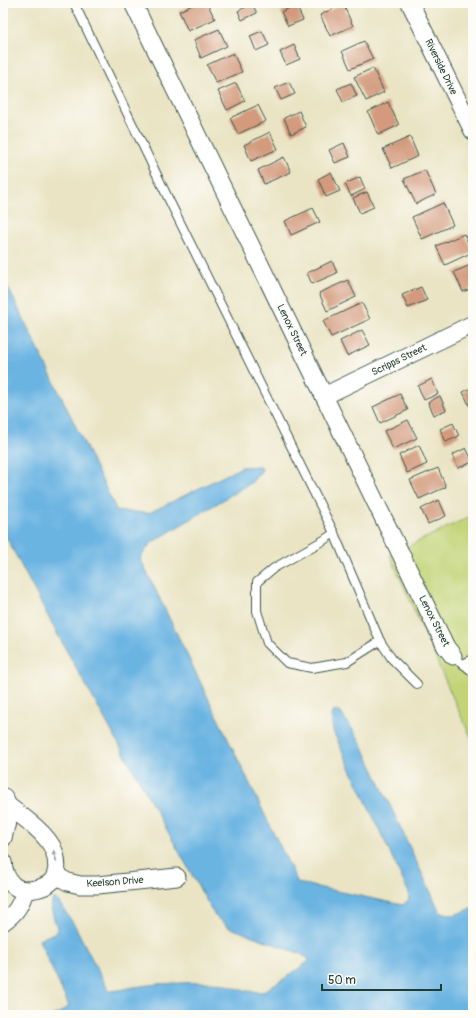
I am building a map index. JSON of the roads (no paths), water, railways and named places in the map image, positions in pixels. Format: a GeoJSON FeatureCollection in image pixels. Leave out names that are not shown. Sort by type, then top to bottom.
{"type":"FeatureCollection","features":[{"type":"Feature","properties":{"kind":"street","name":"Lenox Street"},"geometry":{"type":"LineString","coordinates":[[134,3],[446,647],[458,660]]}},
{"type":"Feature","properties":{"kind":"street","name":"Riverside Drive"},"geometry":{"type":"LineString","coordinates":[[410,3],[473,132]]}},
{"type":"Feature","properties":{"kind":"street","name":"Scripps Street"},"geometry":{"type":"LineString","coordinates":[[324,396],[473,324]]}},
{"type":"Feature","properties":{"kind":"street"},"geometry":{"type":"LineString","coordinates":[[3,838],[7,822],[5,801]]}},
{"type":"Feature","properties":{"kind":"street"},"geometry":{"type":"LineString","coordinates":[[3,862],[7,877],[15,887],[21,890],[38,888],[52,881],[57,867],[54,851],[50,844],[42,834],[5,801]]}},
{"type":"Feature","properties":{"kind":"street","name":"Keelson Drive"},"geometry":{"type":"LineString","coordinates":[[55,875],[68,882],[98,885],[177,877]]}},
{"type":"Feature","properties":{"kind":"street"},"geometry":{"type":"LineString","coordinates":[[3,922],[19,907],[25,890]]}},
{"type":"Feature","properties":{"kind":"lane"},"geometry":{"type":"LineString","coordinates":[[74,3],[334,533],[380,641],[392,659],[418,684]]}},
{"type":"Feature","properties":{"kind":"lane"},"geometry":{"type":"LineString","coordinates":[[334,533],[274,568],[257,582],[257,611],[267,643],[287,663],[312,668],[347,662],[380,641]]}},
{"type":"Feature","properties":{"kind":"lane"},"geometry":{"type":"LineString","coordinates":[[458,660],[473,659]]}},
{"type":"Feature","properties":{"kind":"lane"},"geometry":{"type":"LineString","coordinates":[[458,660],[473,672]]}},
{"type":"Feature","properties":{"kind":"water"},"geometry":{"type":"Polygon","coordinates":[[[3,277],[117,511],[149,513],[242,467],[260,466],[262,470],[251,483],[151,543],[140,558],[298,883],[403,905],[409,899],[408,891],[333,731],[331,716],[333,710],[341,713],[359,739],[440,912],[454,915],[473,908],[473,1015],[53,1015],[58,1014],[69,1006],[39,940],[58,931],[51,909],[52,900],[54,898],[58,901],[75,926],[109,991],[157,984],[205,982],[224,984],[245,991],[263,992],[308,962],[309,959],[301,954],[228,927],[215,916],[60,639],[3,531],[3,277]]]}}]}
